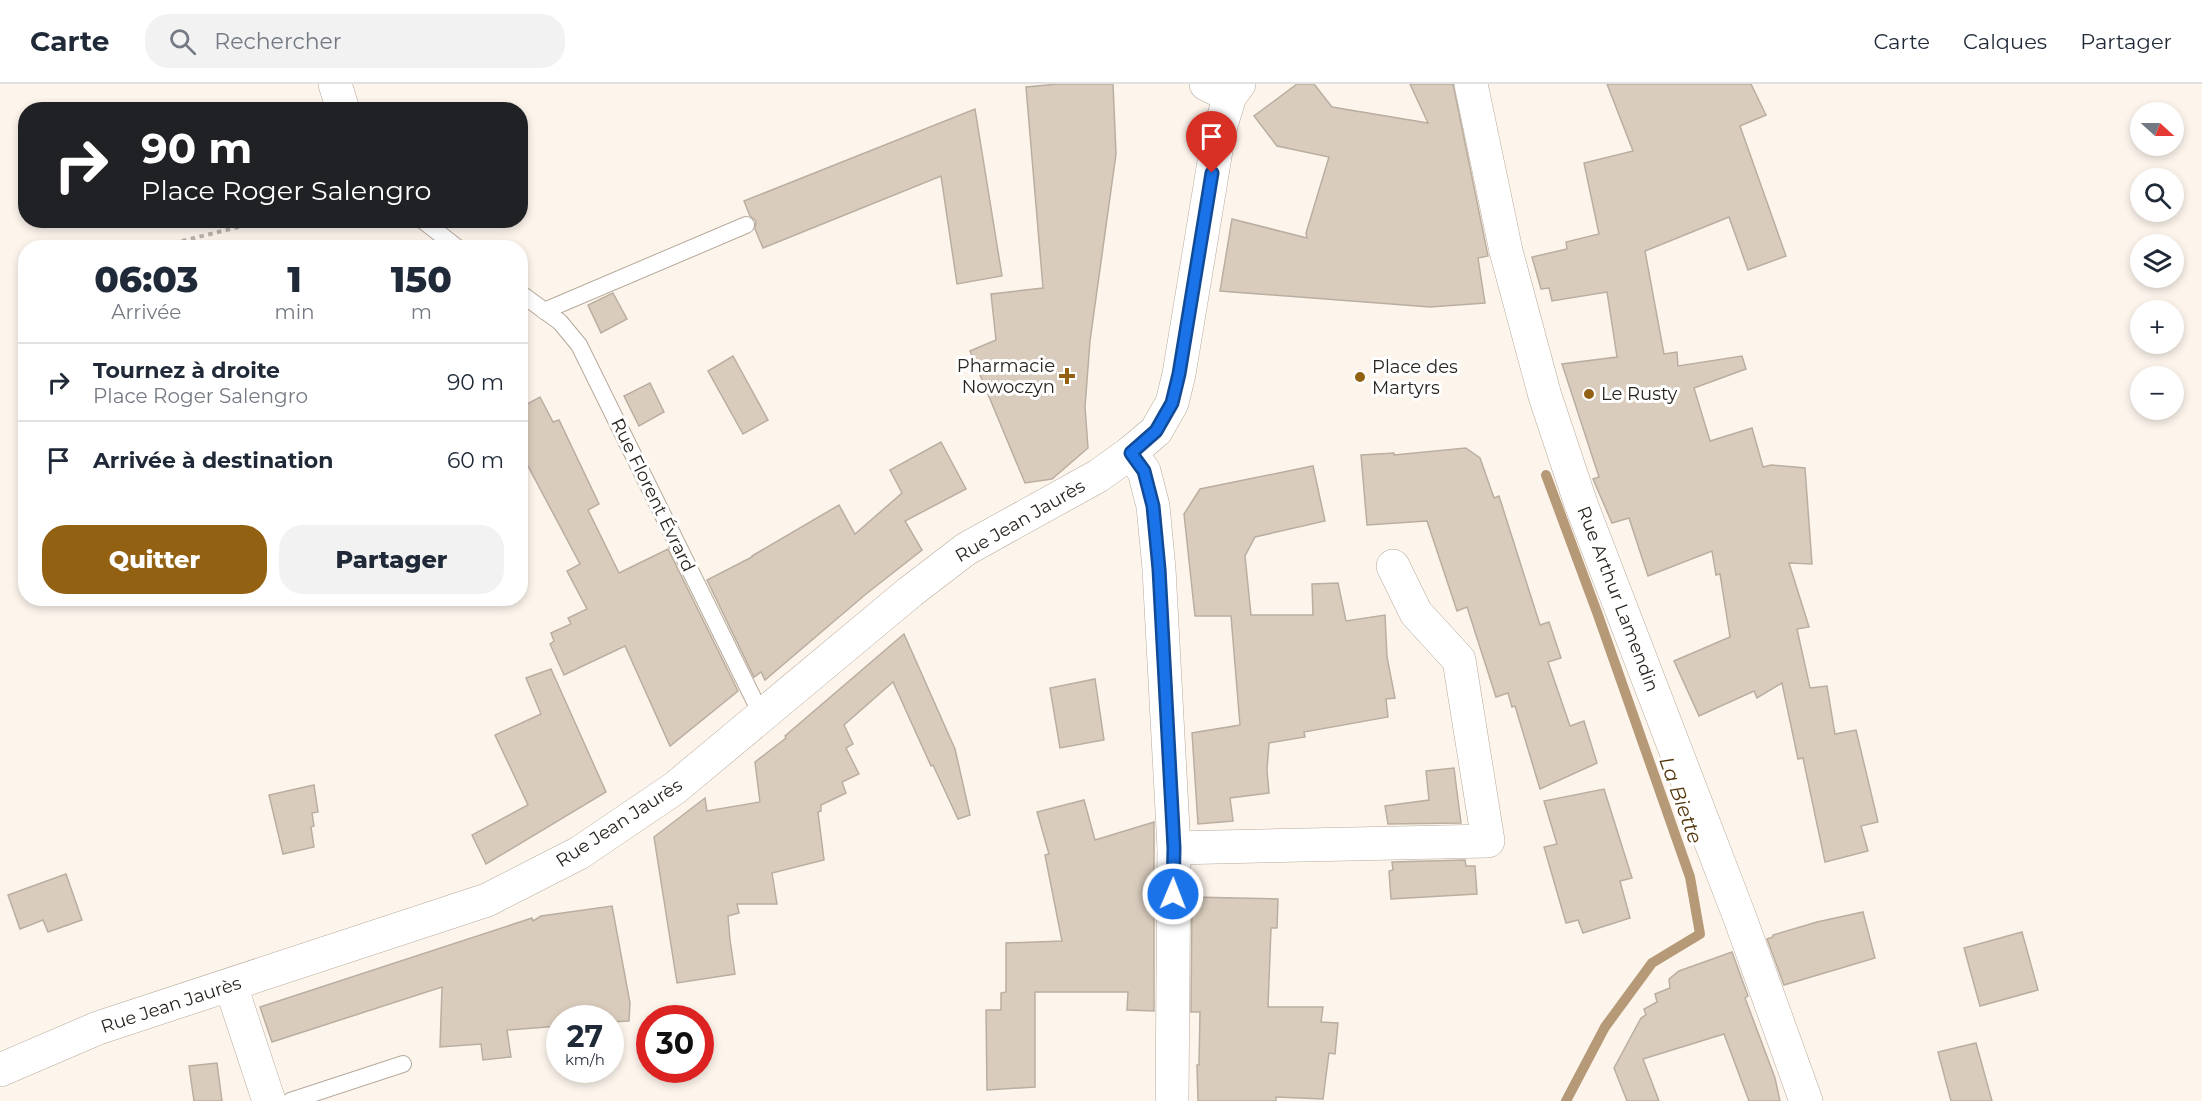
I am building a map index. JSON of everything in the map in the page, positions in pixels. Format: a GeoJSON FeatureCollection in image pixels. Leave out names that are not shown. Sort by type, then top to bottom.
{"type":"FeatureCollection","features":[{"type":"Feature","properties":{"kind":"street"},"geometry":{"type":"LineString","coordinates":[[335,84],[341,102]]}},
{"type":"Feature","properties":{"kind":"street","name":"Rue Arthur Lamendin"},"geometry":{"type":"LineString","coordinates":[[1472,84],[1506,251],[1545,396],[1581,504],[1740,918],[1806,1101]]}},
{"type":"Feature","properties":{"kind":"street","name":"Rue Jean Jaurès"},"geometry":{"type":"LineString","coordinates":[[0,1070],[98,1028],[487,900],[579,853],[665,794],[897,602],[966,549],[1098,476],[1131,453],[1156,431],[1172,403],[1179,374],[1225,88]]}},
{"type":"Feature","properties":{"kind":"street"},"geometry":{"type":"LineString","coordinates":[[1131,453],[1144,471],[1153,506],[1159,569],[1174,848],[1172,1101]]}},
{"type":"Feature","properties":{"kind":"street"},"geometry":{"type":"LineString","coordinates":[[1174,848],[1488,841],[1459,660],[1416,614],[1393,566]]}},
{"type":"Feature","properties":{"kind":"street"},"geometry":{"type":"LineString","coordinates":[[231,986],[269,1101]]}},
{"type":"Feature","properties":{"kind":"lane"},"geometry":{"type":"LineString","coordinates":[[544,310],[746,225]]}},
{"type":"Feature","properties":{"kind":"lane"},"geometry":{"type":"LineString","coordinates":[[432,228],[448,240]]}},
{"type":"Feature","properties":{"kind":"lane","name":"Rue Florent Évrard"},"geometry":{"type":"LineString","coordinates":[[528,299],[560,322],[579,345],[762,716]]}},
{"type":"Feature","properties":{"kind":"lane"},"geometry":{"type":"LineString","coordinates":[[290,1101],[403,1064]]}},
{"type":"Feature","properties":{"kind":"path"},"geometry":{"type":"LineString","coordinates":[[190,240],[236,228]]}},
{"type":"Feature","properties":{"kind":"building"},"geometry":{"type":"Polygon","coordinates":[[[1058,84],[1113,84],[1116,154],[1090,341],[1085,407],[1088,448],[1052,479],[1025,483],[970,351],[996,340],[991,294],[1043,288],[1026,87],[1058,84]]]}},
{"type":"Feature","properties":{"kind":"building"},"geometry":{"type":"Polygon","coordinates":[[[1297,84],[1314,84],[1332,107],[1428,123],[1410,84],[1453,84],[1488,256],[1478,258],[1485,303],[1430,307],[1220,291],[1232,219],[1307,238],[1306,233],[1329,157],[1277,146],[1254,116],[1297,84]]]}},
{"type":"Feature","properties":{"kind":"building"},"geometry":{"type":"Polygon","coordinates":[[[1607,84],[1751,84],[1766,115],[1740,126],[1786,256],[1748,270],[1729,217],[1645,251],[1664,354],[1677,352],[1678,366],[1742,356],[1746,369],[1694,388],[1710,441],[1752,428],[1763,467],[1771,465],[1805,468],[1812,564],[1789,563],[1809,627],[1797,629],[1810,688],[1827,686],[1835,734],[1856,730],[1878,822],[1861,826],[1868,851],[1825,862],[1803,758],[1798,759],[1782,683],[1757,698],[1754,691],[1699,716],[1674,661],[1730,637],[1720,574],[1716,575],[1712,551],[1648,576],[1629,518],[1612,523],[1593,479],[1599,477],[1562,364],[1617,357],[1607,292],[1552,301],[1549,288],[1541,289],[1532,257],[1567,249],[1566,242],[1599,234],[1584,163],[1633,151],[1607,84]]]}},
{"type":"Feature","properties":{"kind":"building"},"geometry":{"type":"Polygon","coordinates":[[[975,109],[1002,276],[957,284],[941,176],[763,248],[755,229],[756,221],[750,216],[744,201],[975,109]]]}},
{"type":"Feature","properties":{"kind":"building"},"geometry":{"type":"Polygon","coordinates":[[[613,293],[627,319],[601,333],[588,305],[613,293]]]}},
{"type":"Feature","properties":{"kind":"building"},"geometry":{"type":"Polygon","coordinates":[[[733,356],[768,420],[743,434],[708,371],[733,356]]]}},
{"type":"Feature","properties":{"kind":"building"},"geometry":{"type":"Polygon","coordinates":[[[650,383],[664,412],[639,426],[624,396],[650,383]]]}},
{"type":"Feature","properties":{"kind":"building"},"geometry":{"type":"Polygon","coordinates":[[[540,397],[553,422],[559,420],[599,504],[588,510],[619,573],[668,549],[738,691],[670,746],[625,646],[564,675],[550,644],[554,641],[551,633],[571,624],[568,618],[587,609],[567,571],[580,564],[528,466],[528,404],[540,397]]]}},
{"type":"Feature","properties":{"kind":"building"},"geometry":{"type":"Polygon","coordinates":[[[941,442],[966,489],[905,521],[922,550],[866,594],[765,680],[761,672],[754,677],[707,580],[752,557],[839,505],[855,534],[902,493],[890,470],[941,442]]]}},
{"type":"Feature","properties":{"kind":"building"},"geometry":{"type":"Polygon","coordinates":[[[1466,448],[1480,458],[1494,498],[1499,496],[1540,625],[1549,622],[1561,658],[1548,662],[1570,726],[1584,721],[1597,763],[1540,789],[1515,706],[1512,707],[1508,693],[1496,697],[1467,607],[1457,611],[1427,521],[1367,525],[1361,455],[1394,453],[1394,455],[1466,448]]]}},
{"type":"Feature","properties":{"kind":"building"},"geometry":{"type":"Polygon","coordinates":[[[1313,466],[1325,521],[1255,537],[1245,556],[1251,615],[1313,615],[1312,584],[1338,583],[1346,621],[1385,615],[1387,657],[1395,698],[1386,699],[1388,717],[1304,732],[1305,737],[1269,743],[1267,770],[1269,793],[1230,798],[1233,821],[1198,824],[1192,733],[1240,725],[1231,616],[1195,616],[1184,514],[1200,489],[1313,466]]]}},
{"type":"Feature","properties":{"kind":"building"},"geometry":{"type":"Polygon","coordinates":[[[904,634],[955,749],[970,815],[958,819],[893,682],[844,725],[853,744],[846,748],[859,774],[842,782],[846,793],[821,805],[821,811],[818,812],[824,860],[772,873],[777,904],[737,904],[739,913],[728,916],[735,974],[677,983],[654,837],[705,798],[707,811],[760,802],[755,762],[786,738],[785,736],[904,634]]]}},
{"type":"Feature","properties":{"kind":"building"},"geometry":{"type":"Polygon","coordinates":[[[551,669],[606,792],[486,864],[472,835],[528,805],[495,735],[541,714],[526,678],[551,669]]]}},
{"type":"Feature","properties":{"kind":"building"},"geometry":{"type":"Polygon","coordinates":[[[1095,679],[1104,740],[1060,748],[1050,688],[1095,679]]]}},
{"type":"Feature","properties":{"kind":"building"},"geometry":{"type":"Polygon","coordinates":[[[1454,768],[1461,823],[1388,824],[1385,806],[1429,800],[1426,771],[1454,768]]]}},
{"type":"Feature","properties":{"kind":"building"},"geometry":{"type":"Polygon","coordinates":[[[314,785],[318,812],[312,813],[314,826],[311,827],[314,847],[283,854],[269,795],[314,785]]]}},
{"type":"Feature","properties":{"kind":"building"},"geometry":{"type":"Polygon","coordinates":[[[1604,789],[1632,878],[1620,881],[1630,918],[1583,933],[1578,920],[1566,923],[1544,847],[1557,844],[1544,801],[1604,789]]]}},
{"type":"Feature","properties":{"kind":"building"},"geometry":{"type":"Polygon","coordinates":[[[1084,800],[1095,840],[1154,822],[1154,1011],[1127,1010],[1128,992],[1035,992],[1035,1087],[987,1090],[986,1010],[1001,1010],[1001,993],[1006,992],[1006,943],[1062,941],[1045,855],[1049,854],[1037,812],[1084,800]]]}},
{"type":"Feature","properties":{"kind":"building"},"geometry":{"type":"Polygon","coordinates":[[[1465,860],[1466,866],[1475,866],[1477,894],[1391,899],[1389,871],[1393,870],[1392,862],[1465,860]]]}},
{"type":"Feature","properties":{"kind":"building"},"geometry":{"type":"Polygon","coordinates":[[[66,874],[82,920],[48,932],[43,920],[20,929],[8,895],[66,874]]]}},
{"type":"Feature","properties":{"kind":"building"},"geometry":{"type":"Polygon","coordinates":[[[1192,897],[1278,899],[1277,928],[1271,928],[1268,1007],[1323,1007],[1321,1022],[1338,1023],[1335,1054],[1329,1053],[1323,1099],[1276,1097],[1276,1101],[1198,1101],[1197,1065],[1199,1065],[1200,1012],[1191,1012],[1192,897]]]}},
{"type":"Feature","properties":{"kind":"building"},"geometry":{"type":"Polygon","coordinates":[[[612,906],[630,1003],[629,1021],[624,1021],[624,1005],[546,1005],[546,1027],[507,1030],[511,1057],[483,1060],[481,1044],[440,1047],[442,987],[272,1042],[260,1007],[532,918],[533,921],[541,916],[612,906]]]}},
{"type":"Feature","properties":{"kind":"building"},"geometry":{"type":"Polygon","coordinates":[[[1863,912],[1875,958],[1784,985],[1767,939],[1773,935],[1817,922],[1863,912]]]}},
{"type":"Feature","properties":{"kind":"building"},"geometry":{"type":"Polygon","coordinates":[[[2022,932],[2038,990],[1980,1006],[1964,948],[2022,932]]]}},
{"type":"Feature","properties":{"kind":"building"},"geometry":{"type":"Polygon","coordinates":[[[1732,952],[1748,996],[1745,998],[1775,1078],[1780,1101],[1749,1101],[1724,1034],[1643,1059],[1659,1101],[1627,1101],[1614,1068],[1641,1018],[1646,1015],[1644,1009],[1657,1002],[1655,994],[1670,988],[1669,979],[1679,971],[1732,952]]]}},
{"type":"Feature","properties":{"kind":"building"},"geometry":{"type":"Polygon","coordinates":[[[1976,1043],[1992,1101],[1951,1101],[1938,1052],[1976,1043]]]}},
{"type":"Feature","properties":{"kind":"building"},"geometry":{"type":"Polygon","coordinates":[[[217,1063],[222,1101],[194,1101],[189,1066],[217,1063]]]}},
{"type":"Feature","properties":{"kind":"waterway","name":"La Biette"},"geometry":{"type":"LineString","coordinates":[[1546,475],[1690,877],[1700,934],[1652,963],[1605,1027],[1566,1101]]}},
{"type":"Feature","properties":{"kind":"place","name":"Pharmacie Nowoczyn"},"geometry":{"type":"Point","coordinates":[1067,376]}},
{"type":"Feature","properties":{"kind":"place","name":"Place des Martyrs"},"geometry":{"type":"Point","coordinates":[1360,377]}},
{"type":"Feature","properties":{"kind":"place","name":"Le Rusty"},"geometry":{"type":"Point","coordinates":[1589,394]}},
{"type":"Feature","properties":{"kind":"route"},"geometry":{"type":"LineString","coordinates":[[1173,894],[1174,848],[1159,569],[1153,506],[1144,471],[1131,453],[1156,431],[1172,403],[1179,374],[1212,173]]}}]}
